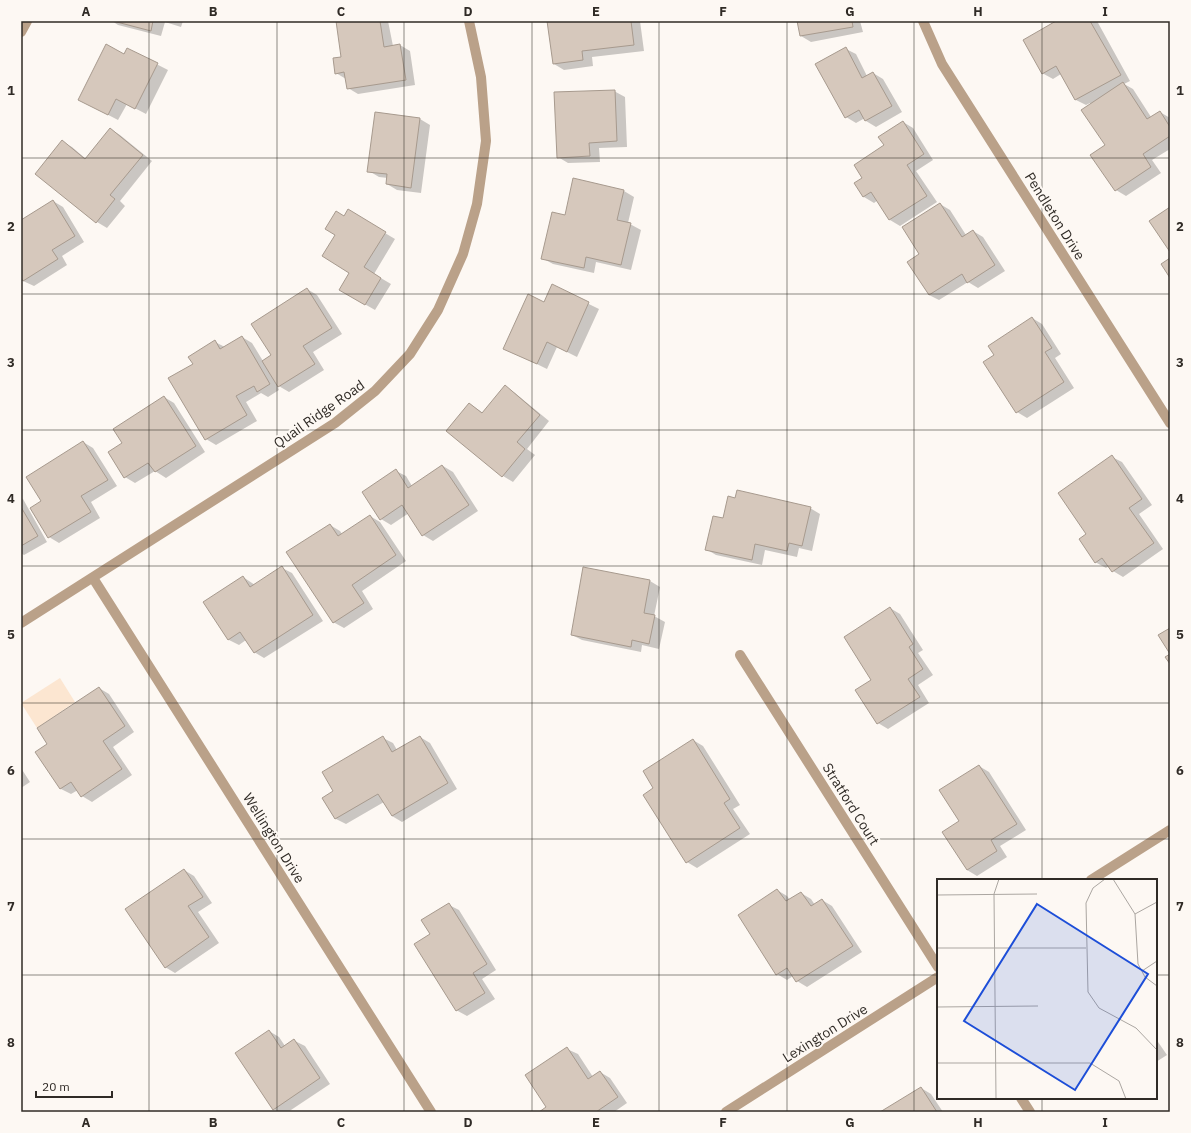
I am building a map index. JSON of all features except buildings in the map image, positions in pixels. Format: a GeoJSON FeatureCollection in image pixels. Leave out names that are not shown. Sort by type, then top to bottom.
{"type":"FeatureCollection","features":[{"type":"Feature","properties":{"kind":"street"},"geometry":{"type":"LineString","coordinates":[[21,32],[27,21]]}},
{"type":"Feature","properties":{"kind":"street","name":"Quail Ridge Road"},"geometry":{"type":"LineString","coordinates":[[21,623],[335,423],[375,392],[410,354],[438,310],[463,254],[477,204],[486,141],[481,77],[469,21]]}},
{"type":"Feature","properties":{"kind":"street","name":"Pendleton Drive"},"geometry":{"type":"LineString","coordinates":[[923,21],[942,64],[1170,423]]}},
{"type":"Feature","properties":{"kind":"street","name":"Wellington Drive"},"geometry":{"type":"LineString","coordinates":[[93,578],[430,1112]]}},
{"type":"Feature","properties":{"kind":"street","name":"Stratford Court"},"geometry":{"type":"LineString","coordinates":[[740,656],[937,965]]}},
{"type":"Feature","properties":{"kind":"street"},"geometry":{"type":"LineString","coordinates":[[1093,879],[1170,830]]}},
{"type":"Feature","properties":{"kind":"street","name":"Lexington Drive"},"geometry":{"type":"LineString","coordinates":[[726,1112],[937,978]]}},
{"type":"Feature","properties":{"kind":"street"},"geometry":{"type":"LineString","coordinates":[[1022,1099],[1030,1112]]}},
{"type":"Feature","properties":{"kind":"shaded area"},"geometry":{"type":"Polygon","coordinates":[[[60,678],[75,702],[37,728],[21,703],[60,678]]]}}]}
